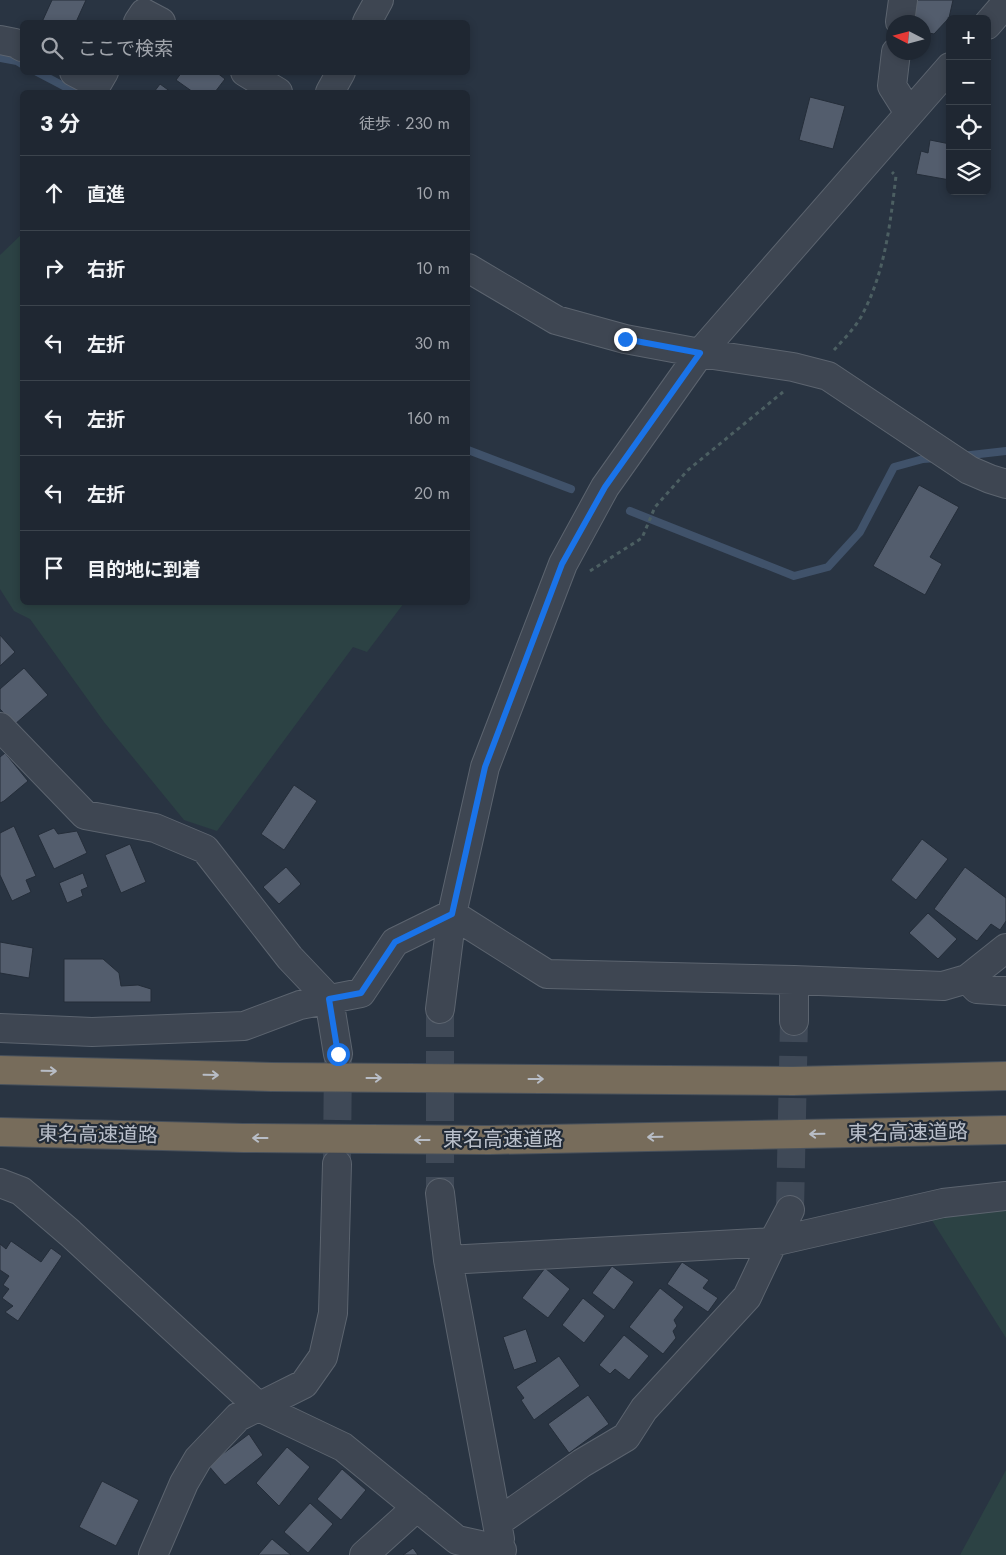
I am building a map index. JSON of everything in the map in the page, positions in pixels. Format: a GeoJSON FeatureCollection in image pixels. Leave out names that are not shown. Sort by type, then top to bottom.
{"type":"FeatureCollection","features":[{"type":"Feature","properties":{"kind":"highway"},"geometry":{"type":"LineString","coordinates":[[0,1070],[272,1077],[783,1081],[1006,1076]]}},
{"type":"Feature","properties":{"kind":"highway","name":"東名高速道路"},"geometry":{"type":"LineString","coordinates":[[0,1132],[243,1138],[489,1140],[1006,1130]]}},
{"type":"Feature","properties":{"kind":"street"},"geometry":{"type":"LineString","coordinates":[[368,20],[378,0]]}},
{"type":"Feature","properties":{"kind":"street"},"geometry":{"type":"LineString","coordinates":[[901,15],[903,0]]}},
{"type":"Feature","properties":{"kind":"street"},"geometry":{"type":"LineString","coordinates":[[991,20],[1006,3]]}},
{"type":"Feature","properties":{"kind":"street"},"geometry":{"type":"LineString","coordinates":[[139,20],[144,13],[157,20]]}},
{"type":"Feature","properties":{"kind":"street"},"geometry":{"type":"LineString","coordinates":[[0,40],[20,46]]}},
{"type":"Feature","properties":{"kind":"street"},"geometry":{"type":"LineString","coordinates":[[895,60],[892,86],[909,114]]}},
{"type":"Feature","properties":{"kind":"street"},"geometry":{"type":"LineString","coordinates":[[440,1009],[452,914],[485,767],[562,564],[605,487],[700,353],[946,72]]}},
{"type":"Feature","properties":{"kind":"street"},"geometry":{"type":"LineString","coordinates":[[80,75],[97,84],[102,75]]}},
{"type":"Feature","properties":{"kind":"street"},"geometry":{"type":"LineString","coordinates":[[250,75],[275,90]]}},
{"type":"Feature","properties":{"kind":"street"},"geometry":{"type":"LineString","coordinates":[[331,90],[338,75]]}},
{"type":"Feature","properties":{"kind":"street"},"geometry":{"type":"LineString","coordinates":[[470,269],[556,320],[625,339],[793,367],[828,376],[970,470],[1006,484]]}},
{"type":"Feature","properties":{"kind":"street"},"geometry":{"type":"LineString","coordinates":[[0,727],[85,815],[155,828],[205,848],[290,958],[329,999],[338,1054]]}},
{"type":"Feature","properties":{"kind":"street"},"geometry":{"type":"LineString","coordinates":[[452,914],[546,974],[943,986],[967,979],[1006,948]]}},
{"type":"Feature","properties":{"kind":"street"},"geometry":{"type":"LineString","coordinates":[[0,1028],[92,1032],[244,1026],[300,1005],[361,993],[395,942],[452,914]]}},
{"type":"Feature","properties":{"kind":"street"},"geometry":{"type":"LineString","coordinates":[[967,979],[977,989],[1006,991]]}},
{"type":"Feature","properties":{"kind":"street"},"geometry":{"type":"LineString","coordinates":[[794,980],[794,1021]]}},
{"type":"Feature","properties":{"kind":"street"},"geometry":{"type":"LineString","coordinates":[[153,1555],[184,1483],[198,1459],[238,1417],[304,1384],[323,1357],[332,1313],[337,1164]]}},
{"type":"Feature","properties":{"kind":"street"},"geometry":{"type":"LineString","coordinates":[[0,1183],[22,1192],[35,1203],[259,1407],[343,1447],[457,1540],[502,1553],[498,1522],[448,1260],[440,1193]]}},
{"type":"Feature","properties":{"kind":"street"},"geometry":{"type":"LineString","coordinates":[[448,1260],[773,1242],[943,1203],[1006,1196]]}},
{"type":"Feature","properties":{"kind":"street"},"geometry":{"type":"LineString","coordinates":[[498,1522],[582,1463],[626,1437],[644,1409],[748,1297],[790,1210]]}},
{"type":"Feature","properties":{"kind":"street"},"geometry":{"type":"LineString","coordinates":[[364,1555],[417,1507]]}},
{"type":"Feature","properties":{"kind":"path"},"geometry":{"type":"LineString","coordinates":[[562,564],[591,571],[642,538],[655,507]]}},
{"type":"Feature","properties":{"kind":"green space"},"geometry":{"type":"Polygon","coordinates":[[[20,236],[20,605],[402,605],[367,652],[353,647],[217,831],[184,820],[104,722],[30,619],[14,611],[0,589],[0,255],[20,236]]]}},
{"type":"Feature","properties":{"kind":"green space"},"geometry":{"type":"Polygon","coordinates":[[[1006,1189],[1006,1338],[916,1195],[1006,1189]]]}},
{"type":"Feature","properties":{"kind":"green space"},"geometry":{"type":"Polygon","coordinates":[[[1006,1470],[1006,1555],[960,1555],[1006,1470]]]}},
{"type":"Feature","properties":{"kind":"building"},"geometry":{"type":"Polygon","coordinates":[[[52,0],[86,0],[77,20],[43,20],[52,0]]]}},
{"type":"Feature","properties":{"kind":"building"},"geometry":{"type":"Polygon","coordinates":[[[917,0],[953,0],[950,15],[946,15],[946,21],[934,34],[931,33],[931,15],[914,15],[917,0]]]}},
{"type":"Feature","properties":{"kind":"building"},"geometry":{"type":"Polygon","coordinates":[[[180,75],[220,75],[225,79],[217,90],[190,90],[176,80],[180,75]]]}},
{"type":"Feature","properties":{"kind":"building"},"geometry":{"type":"Polygon","coordinates":[[[160,84],[168,90],[156,90],[160,84]]]}},
{"type":"Feature","properties":{"kind":"building"},"geometry":{"type":"Polygon","coordinates":[[[810,97],[845,106],[833,149],[799,140],[810,97]]]}},
{"type":"Feature","properties":{"kind":"building"},"geometry":{"type":"Polygon","coordinates":[[[930,140],[946,143],[946,179],[916,174],[921,151],[928,153],[930,140]]]}},
{"type":"Feature","properties":{"kind":"building"},"geometry":{"type":"Polygon","coordinates":[[[919,485],[959,507],[930,557],[942,564],[925,595],[873,566],[919,485]]]}},
{"type":"Feature","properties":{"kind":"building"},"geometry":{"type":"Polygon","coordinates":[[[0,635],[15,652],[0,666],[0,635]]]}},
{"type":"Feature","properties":{"kind":"building"},"geometry":{"type":"Polygon","coordinates":[[[24,668],[48,695],[14,725],[0,709],[0,689],[24,668]]]}},
{"type":"Feature","properties":{"kind":"building"},"geometry":{"type":"Polygon","coordinates":[[[5,753],[28,781],[0,803],[0,757],[5,753]]]}},
{"type":"Feature","properties":{"kind":"building"},"geometry":{"type":"Polygon","coordinates":[[[294,785],[317,801],[284,850],[261,834],[294,785]]]}},
{"type":"Feature","properties":{"kind":"building"},"geometry":{"type":"Polygon","coordinates":[[[14,826],[36,876],[26,880],[31,892],[12,901],[0,875],[0,833],[14,826]]]}},
{"type":"Feature","properties":{"kind":"building"},"geometry":{"type":"Polygon","coordinates":[[[54,828],[58,834],[77,831],[87,853],[54,869],[38,835],[54,828]]]}},
{"type":"Feature","properties":{"kind":"building"},"geometry":{"type":"Polygon","coordinates":[[[922,839],[948,859],[916,900],[891,880],[922,839]]]}},
{"type":"Feature","properties":{"kind":"building"},"geometry":{"type":"Polygon","coordinates":[[[130,844],[146,882],[121,893],[105,855],[130,844]]]}},
{"type":"Feature","properties":{"kind":"building"},"geometry":{"type":"Polygon","coordinates":[[[286,867],[301,884],[279,904],[263,887],[286,867]]]}},
{"type":"Feature","properties":{"kind":"building"},"geometry":{"type":"Polygon","coordinates":[[[965,867],[1006,898],[1006,921],[1000,930],[991,924],[977,941],[934,909],[965,867]]]}},
{"type":"Feature","properties":{"kind":"building"},"geometry":{"type":"Polygon","coordinates":[[[83,873],[88,887],[81,890],[83,896],[67,903],[59,883],[83,873]]]}},
{"type":"Feature","properties":{"kind":"building"},"geometry":{"type":"Polygon","coordinates":[[[928,913],[957,939],[938,959],[909,933],[928,913]]]}},
{"type":"Feature","properties":{"kind":"building"},"geometry":{"type":"Polygon","coordinates":[[[0,942],[33,948],[29,978],[0,973],[0,942]]]}},
{"type":"Feature","properties":{"kind":"building"},"geometry":{"type":"Polygon","coordinates":[[[64,959],[103,959],[119,973],[121,986],[138,985],[151,989],[151,1002],[64,1002],[64,959]]]}},
{"type":"Feature","properties":{"kind":"building"},"geometry":{"type":"Polygon","coordinates":[[[11,1241],[41,1262],[51,1248],[62,1256],[18,1321],[5,1312],[13,1306],[2,1298],[9,1289],[3,1285],[9,1276],[0,1270],[0,1244],[6,1249],[11,1241]]]}},
{"type":"Feature","properties":{"kind":"building"},"geometry":{"type":"Polygon","coordinates":[[[682,1262],[709,1280],[703,1288],[718,1298],[708,1312],[667,1284],[682,1262]]]}},
{"type":"Feature","properties":{"kind":"building"},"geometry":{"type":"Polygon","coordinates":[[[612,1266],[634,1282],[614,1310],[592,1293],[612,1266]]]}},
{"type":"Feature","properties":{"kind":"building"},"geometry":{"type":"Polygon","coordinates":[[[545,1268],[570,1289],[548,1318],[522,1298],[545,1268]]]}},
{"type":"Feature","properties":{"kind":"building"},"geometry":{"type":"Polygon","coordinates":[[[660,1288],[684,1307],[674,1320],[677,1326],[673,1331],[676,1338],[663,1354],[629,1327],[660,1288]]]}},
{"type":"Feature","properties":{"kind":"building"},"geometry":{"type":"Polygon","coordinates":[[[583,1298],[605,1316],[584,1343],[562,1325],[583,1298]]]}},
{"type":"Feature","properties":{"kind":"building"},"geometry":{"type":"Polygon","coordinates":[[[526,1329],[537,1362],[514,1370],[503,1337],[526,1329]]]}},
{"type":"Feature","properties":{"kind":"building"},"geometry":{"type":"Polygon","coordinates":[[[624,1335],[649,1356],[629,1380],[615,1369],[610,1374],[599,1365],[624,1335]]]}},
{"type":"Feature","properties":{"kind":"building"},"geometry":{"type":"Polygon","coordinates":[[[559,1356],[580,1386],[534,1420],[521,1400],[524,1398],[516,1387],[559,1356]]]}},
{"type":"Feature","properties":{"kind":"building"},"geometry":{"type":"Polygon","coordinates":[[[588,1395],[609,1424],[569,1453],[548,1424],[588,1395]]]}},
{"type":"Feature","properties":{"kind":"building"},"geometry":{"type":"Polygon","coordinates":[[[249,1434],[263,1455],[225,1485],[208,1465],[249,1434]]]}},
{"type":"Feature","properties":{"kind":"building"},"geometry":{"type":"Polygon","coordinates":[[[287,1447],[310,1467],[279,1506],[256,1483],[287,1447]]]}},
{"type":"Feature","properties":{"kind":"building"},"geometry":{"type":"Polygon","coordinates":[[[342,1469],[366,1490],[341,1520],[317,1499],[342,1469]]]}},
{"type":"Feature","properties":{"kind":"building"},"geometry":{"type":"Polygon","coordinates":[[[102,1481],[139,1500],[116,1546],[79,1527],[102,1481]]]}},
{"type":"Feature","properties":{"kind":"building"},"geometry":{"type":"Polygon","coordinates":[[[310,1503],[333,1524],[308,1553],[284,1532],[310,1503]]]}},
{"type":"Feature","properties":{"kind":"building"},"geometry":{"type":"Polygon","coordinates":[[[272,1539],[291,1555],[258,1555],[272,1539]]]}},
{"type":"Feature","properties":{"kind":"building"},"geometry":{"type":"Polygon","coordinates":[[[413,1548],[418,1555],[403,1555],[413,1548]]]}},
{"type":"Feature","properties":{"kind":"waterway"},"geometry":{"type":"LineString","coordinates":[[0,58],[20,63]]}},
{"type":"Feature","properties":{"kind":"waterway"},"geometry":{"type":"LineString","coordinates":[[43,75],[71,90]]}},
{"type":"Feature","properties":{"kind":"waterway"},"geometry":{"type":"LineString","coordinates":[[470,451],[571,489]]}},
{"type":"Feature","properties":{"kind":"waterway"},"geometry":{"type":"LineString","coordinates":[[962,456],[1006,451]]}},
{"type":"Feature","properties":{"kind":"waterway"},"geometry":{"type":"LineString","coordinates":[[630,511],[794,576],[828,567],[860,532],[894,467],[923,459],[936,458]]}},
{"type":"Feature","properties":{"kind":"tunnel"},"geometry":{"type":"LineString","coordinates":[[440,1009],[440,1193]]}},
{"type":"Feature","properties":{"kind":"tunnel"},"geometry":{"type":"LineString","coordinates":[[790,1210],[794,1021]]}},
{"type":"Feature","properties":{"kind":"tunnel"},"geometry":{"type":"LineString","coordinates":[[337,1162],[338,1054]]}},
{"type":"Feature","properties":{"kind":"route"},"geometry":{"type":"LineString","coordinates":[[338,1054],[329,999],[361,993],[395,942],[452,914],[485,767],[562,564],[605,487],[700,353],[625,339]]}}]}
